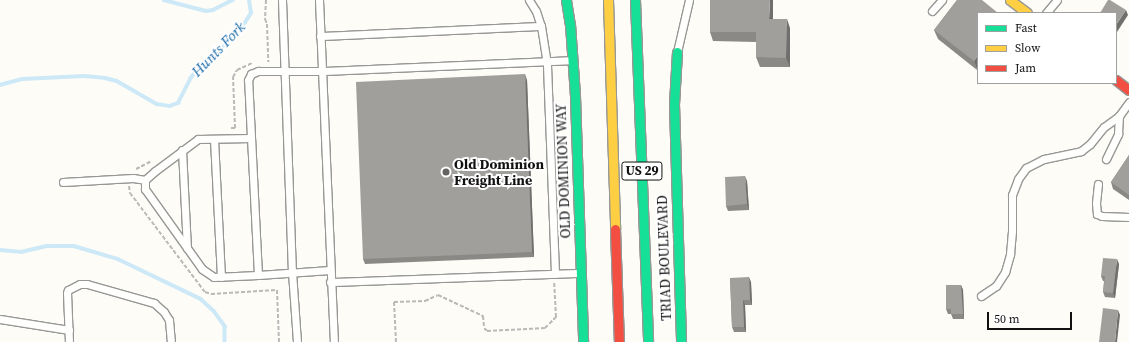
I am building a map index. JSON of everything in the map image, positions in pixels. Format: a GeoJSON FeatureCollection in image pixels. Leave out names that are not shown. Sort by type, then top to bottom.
{"type":"FeatureCollection","features":[{"type":"Feature","properties":{"kind":"main road","name":"OLD DOMINION WAY"},"geometry":{"type":"LineString","coordinates":[[566,0],[570,24],[572,60],[583,342]]}},
{"type":"Feature","properties":{"kind":"main road","name":"US 29"},"geometry":{"type":"LineString","coordinates":[[608,0],[619,342]]}},
{"type":"Feature","properties":{"kind":"main road"},"geometry":{"type":"LineString","coordinates":[[1010,0],[1026,12]]}},
{"type":"Feature","properties":{"kind":"main road","name":"US 29"},"geometry":{"type":"LineString","coordinates":[[636,2],[648,342]]}},
{"type":"Feature","properties":{"kind":"main road"},"geometry":{"type":"LineString","coordinates":[[600,18],[601,54],[613,152]]}},
{"type":"Feature","properties":{"kind":"main road","name":"TRIAD BOULEVARD"},"geometry":{"type":"LineString","coordinates":[[677,52],[674,128],[681,342]]}},
{"type":"Feature","properties":{"kind":"main road"},"geometry":{"type":"LineString","coordinates":[[1117,81],[1129,90]]}},
{"type":"Feature","properties":{"kind":"lane"},"geometry":{"type":"LineString","coordinates":[[282,0],[292,272],[297,342]]}},
{"type":"Feature","properties":{"kind":"lane"},"geometry":{"type":"LineString","coordinates":[[327,0],[319,0],[330,282],[334,342]]}},
{"type":"Feature","properties":{"kind":"lane"},"geometry":{"type":"LineString","coordinates":[[529,0],[536,10],[541,26],[545,61],[547,66],[555,274]]}},
{"type":"Feature","properties":{"kind":"lane"},"geometry":{"type":"LineString","coordinates":[[677,52],[689,0]]}},
{"type":"Feature","properties":{"kind":"lane"},"geometry":{"type":"LineString","coordinates":[[932,11],[942,0]]}},
{"type":"Feature","properties":{"kind":"lane"},"geometry":{"type":"LineString","coordinates":[[1047,12],[1057,0]]}},
{"type":"Feature","properties":{"kind":"lane"},"geometry":{"type":"LineString","coordinates":[[320,36],[541,26]]}},
{"type":"Feature","properties":{"kind":"lane"},"geometry":{"type":"LineString","coordinates":[[258,275],[248,80],[252,74],[258,71],[322,71],[572,60]]}},
{"type":"Feature","properties":{"kind":"lane"},"geometry":{"type":"LineString","coordinates":[[981,296],[996,286],[1005,272],[1010,254],[1012,231],[1012,195],[1018,180],[1026,168],[1040,160],[1081,151],[1090,144],[1104,127],[1119,116],[1129,102]]}},
{"type":"Feature","properties":{"kind":"lane"},"geometry":{"type":"LineString","coordinates":[[1106,160],[1118,134],[1119,116]]}},
{"type":"Feature","properties":{"kind":"lane"},"geometry":{"type":"LineString","coordinates":[[63,182],[127,179],[145,180],[198,139],[251,138]]}},
{"type":"Feature","properties":{"kind":"lane"},"geometry":{"type":"LineString","coordinates":[[214,139],[221,276]]}},
{"type":"Feature","properties":{"kind":"lane"},"geometry":{"type":"LineString","coordinates":[[182,150],[187,248]]}},
{"type":"Feature","properties":{"kind":"lane"},"geometry":{"type":"LineString","coordinates":[[145,180],[144,189],[149,197],[202,269],[214,277],[330,270]]}},
{"type":"Feature","properties":{"kind":"lane"},"geometry":{"type":"LineString","coordinates":[[1098,184],[1096,214],[1102,216],[1129,217]]}},
{"type":"Feature","properties":{"kind":"lane"},"geometry":{"type":"LineString","coordinates":[[330,282],[580,273]]}},
{"type":"Feature","properties":{"kind":"lane"},"geometry":{"type":"LineString","coordinates":[[69,342],[67,293],[68,290],[74,287],[87,284],[154,303],[164,312],[169,320],[171,342]]}},
{"type":"Feature","properties":{"kind":"lane"},"geometry":{"type":"LineString","coordinates":[[0,319],[69,330]]}},
{"type":"Feature","properties":{"kind":"path"},"geometry":{"type":"LineString","coordinates":[[262,62],[268,62],[267,24],[265,19],[266,0]]}},
{"type":"Feature","properties":{"kind":"path"},"geometry":{"type":"LineString","coordinates":[[229,128],[235,128],[234,74],[241,67],[255,63]]}},
{"type":"Feature","properties":{"kind":"path"},"geometry":{"type":"LineString","coordinates":[[127,179],[126,171],[141,168],[154,160]]}},
{"type":"Feature","properties":{"kind":"path"},"geometry":{"type":"LineString","coordinates":[[396,342],[394,302],[425,301],[438,295],[483,316],[484,328],[487,331],[545,328],[556,317],[555,274]]}},
{"type":"Feature","properties":{"kind":"building"},"geometry":{"type":"Polygon","coordinates":[[[710,0],[770,0],[769,19],[787,19],[786,58],[756,57],[756,32],[710,32],[710,0]]]}},
{"type":"Feature","properties":{"kind":"building"},"geometry":{"type":"Polygon","coordinates":[[[957,0],[982,0],[997,12],[977,12],[977,56],[974,61],[934,30],[957,0]]]}},
{"type":"Feature","properties":{"kind":"building"},"geometry":{"type":"Polygon","coordinates":[[[1108,0],[1126,10],[1117,24],[1117,12],[1101,12],[1108,0]]]}},
{"type":"Feature","properties":{"kind":"building","name":"Old Dominion Freight Line"},"geometry":{"type":"Polygon","coordinates":[[[525,74],[532,252],[363,259],[356,82],[525,74]]]}},
{"type":"Feature","properties":{"kind":"building"},"geometry":{"type":"Polygon","coordinates":[[[1129,155],[1129,195],[1111,182],[1129,155]]]}},
{"type":"Feature","properties":{"kind":"building"},"geometry":{"type":"Polygon","coordinates":[[[745,176],[747,204],[726,206],[725,177],[745,176]]]}},
{"type":"Feature","properties":{"kind":"building"},"geometry":{"type":"Polygon","coordinates":[[[1103,258],[1117,259],[1113,293],[1103,292],[1105,276],[1101,276],[1103,258]]]}},
{"type":"Feature","properties":{"kind":"building"},"geometry":{"type":"Polygon","coordinates":[[[749,277],[750,300],[743,300],[744,327],[732,327],[730,278],[749,277]]]}},
{"type":"Feature","properties":{"kind":"building"},"geometry":{"type":"Polygon","coordinates":[[[946,285],[961,285],[963,314],[951,314],[951,309],[946,309],[946,285]]]}},
{"type":"Feature","properties":{"kind":"building"},"geometry":{"type":"Polygon","coordinates":[[[1103,308],[1118,310],[1115,342],[1099,342],[1103,308]]]}},
{"type":"Feature","properties":{"kind":"waterway","name":"Hunts Fork"},"geometry":{"type":"LineString","coordinates":[[164,0],[206,11],[213,10],[233,0]]}},
{"type":"Feature","properties":{"kind":"waterway","name":"Hunts Fork"},"geometry":{"type":"LineString","coordinates":[[0,85],[22,79],[84,76],[105,78],[117,81],[157,104],[170,106],[178,103],[190,79],[200,65],[214,56],[241,29],[251,13],[249,0]]}},
{"type":"Feature","properties":{"kind":"waterway"},"geometry":{"type":"LineString","coordinates":[[0,250],[21,252],[47,246],[74,246],[118,259],[201,299],[214,311],[225,326],[225,342]]}},
{"type":"Feature","properties":{"kind":"traffic: fast"},"geometry":{"type":"LineString","coordinates":[[566,0],[570,24],[575,96],[583,342]]}},
{"type":"Feature","properties":{"kind":"traffic: fast"},"geometry":{"type":"LineString","coordinates":[[635,0],[648,342]]}},
{"type":"Feature","properties":{"kind":"traffic: fast"},"geometry":{"type":"LineString","coordinates":[[677,52],[674,104],[681,342]]}},
{"type":"Feature","properties":{"kind":"traffic: slow"},"geometry":{"type":"LineString","coordinates":[[608,0],[615,229]]}},
{"type":"Feature","properties":{"kind":"traffic: slow"},"geometry":{"type":"LineString","coordinates":[[1010,0],[1026,12]]}},
{"type":"Feature","properties":{"kind":"traffic: jam"},"geometry":{"type":"LineString","coordinates":[[1117,81],[1129,90]]}},
{"type":"Feature","properties":{"kind":"traffic: jam"},"geometry":{"type":"LineString","coordinates":[[615,229],[619,342]]}},
{"type":"Feature","properties":{"kind":"place","name":"Old Dominion Freight Line"},"geometry":{"type":"Point","coordinates":[446,172]}}]}
